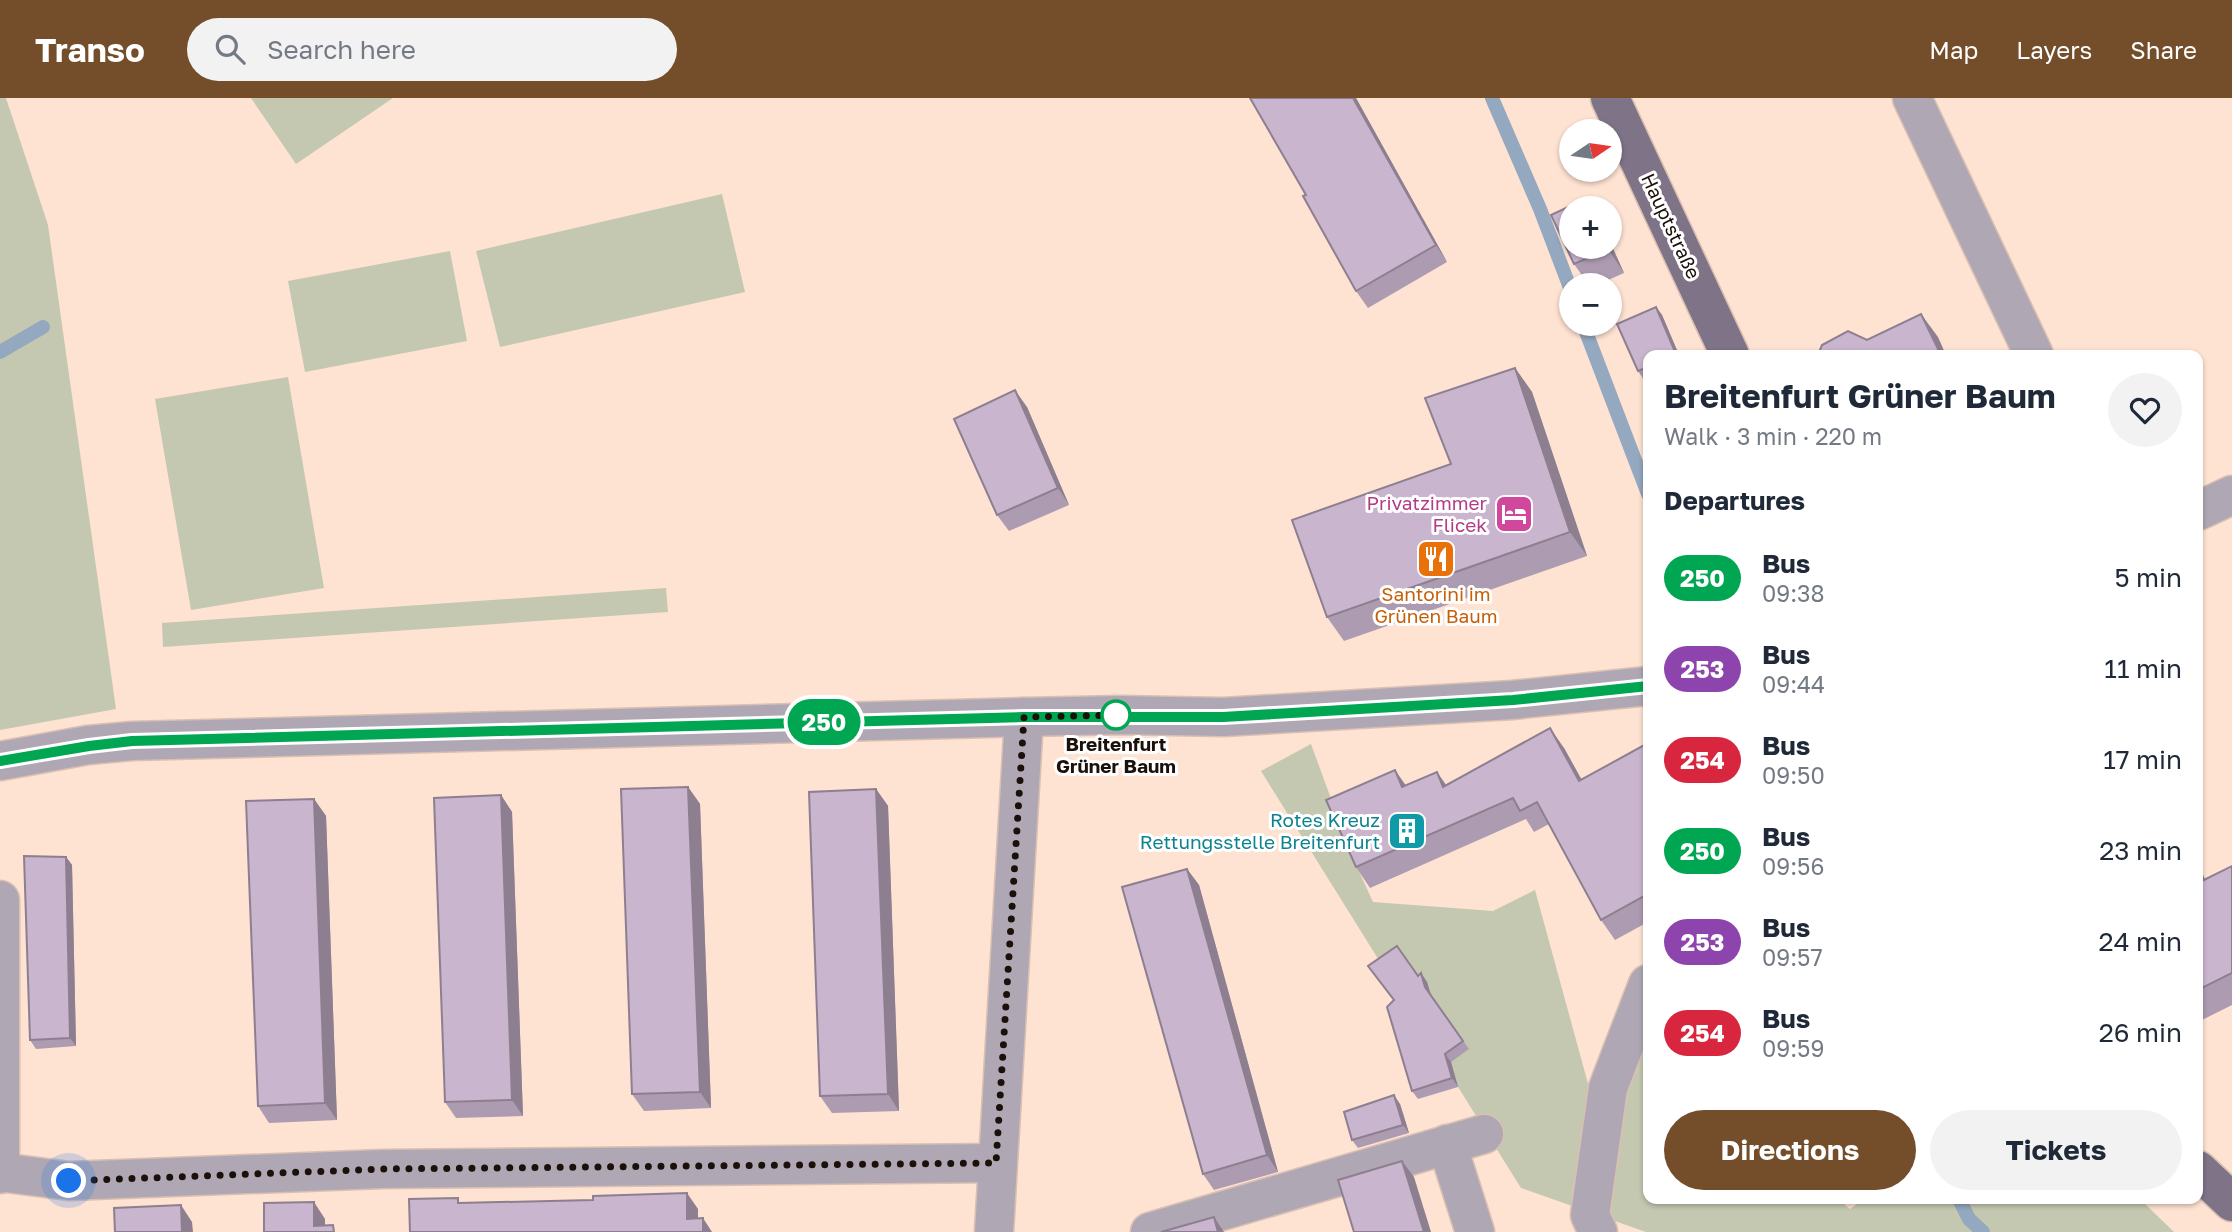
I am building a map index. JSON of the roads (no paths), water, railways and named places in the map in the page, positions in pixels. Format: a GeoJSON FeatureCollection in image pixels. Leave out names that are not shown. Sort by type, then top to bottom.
{"type":"FeatureCollection","features":[{"type":"Feature","properties":{"kind":"main road","name":"Hauptstraße"},"geometry":{"type":"LineString","coordinates":[[1610,98],[1728,350]]}},
{"type":"Feature","properties":{"kind":"main road"},"geometry":{"type":"LineString","coordinates":[[2203,1175],[2232,1202]]}},
{"type":"Feature","properties":{"kind":"street"},"geometry":{"type":"LineString","coordinates":[[1912,98],[2032,350]]}},
{"type":"Feature","properties":{"kind":"street"},"geometry":{"type":"LineString","coordinates":[[2203,509],[2232,495]]}},
{"type":"Feature","properties":{"kind":"street"},"geometry":{"type":"LineString","coordinates":[[0,761],[132,741],[1024,717],[1246,716],[1513,700],[1643,687]]}},
{"type":"Feature","properties":{"kind":"street"},"geometry":{"type":"LineString","coordinates":[[994,1232],[1024,717]]}},
{"type":"Feature","properties":{"kind":"street"},"geometry":{"type":"LineString","coordinates":[[0,901],[0,1173],[69,1181],[383,1169],[996,1163]]}},
{"type":"Feature","properties":{"kind":"street"},"geometry":{"type":"LineString","coordinates":[[1594,1224],[1608,1088],[1643,997]]}},
{"type":"Feature","properties":{"kind":"street"},"geometry":{"type":"LineString","coordinates":[[1150,1232],[1483,1134]]}},
{"type":"Feature","properties":{"kind":"street"},"geometry":{"type":"LineString","coordinates":[[1447,1144],[1475,1232]]}},
{"type":"Feature","properties":{"kind":"waterway"},"geometry":{"type":"LineString","coordinates":[[1492,98],[1564,273]]}},
{"type":"Feature","properties":{"kind":"waterway"},"geometry":{"type":"LineString","coordinates":[[0,352],[43,327]]}},
{"type":"Feature","properties":{"kind":"waterway"},"geometry":{"type":"LineString","coordinates":[[1588,336],[1643,481]]}},
{"type":"Feature","properties":{"kind":"waterway"},"geometry":{"type":"LineString","coordinates":[[1962,1204],[1969,1219],[1983,1232]]}},
{"type":"Feature","properties":{"kind":"place","name":"Privatzimmer Flicek"},"geometry":{"type":"Point","coordinates":[1514,514]}},
{"type":"Feature","properties":{"kind":"place","name":"Santorini im Grünen Baum"},"geometry":{"type":"Point","coordinates":[1436,559]}},
{"type":"Feature","properties":{"kind":"place","name":"Breitenfurt Grüner Baum"},"geometry":{"type":"Point","coordinates":[1116,715]}},
{"type":"Feature","properties":{"kind":"place","name":"Rotes Kreuz Rettungsstelle Breitenfurt"},"geometry":{"type":"Point","coordinates":[1407,831]}}]}
